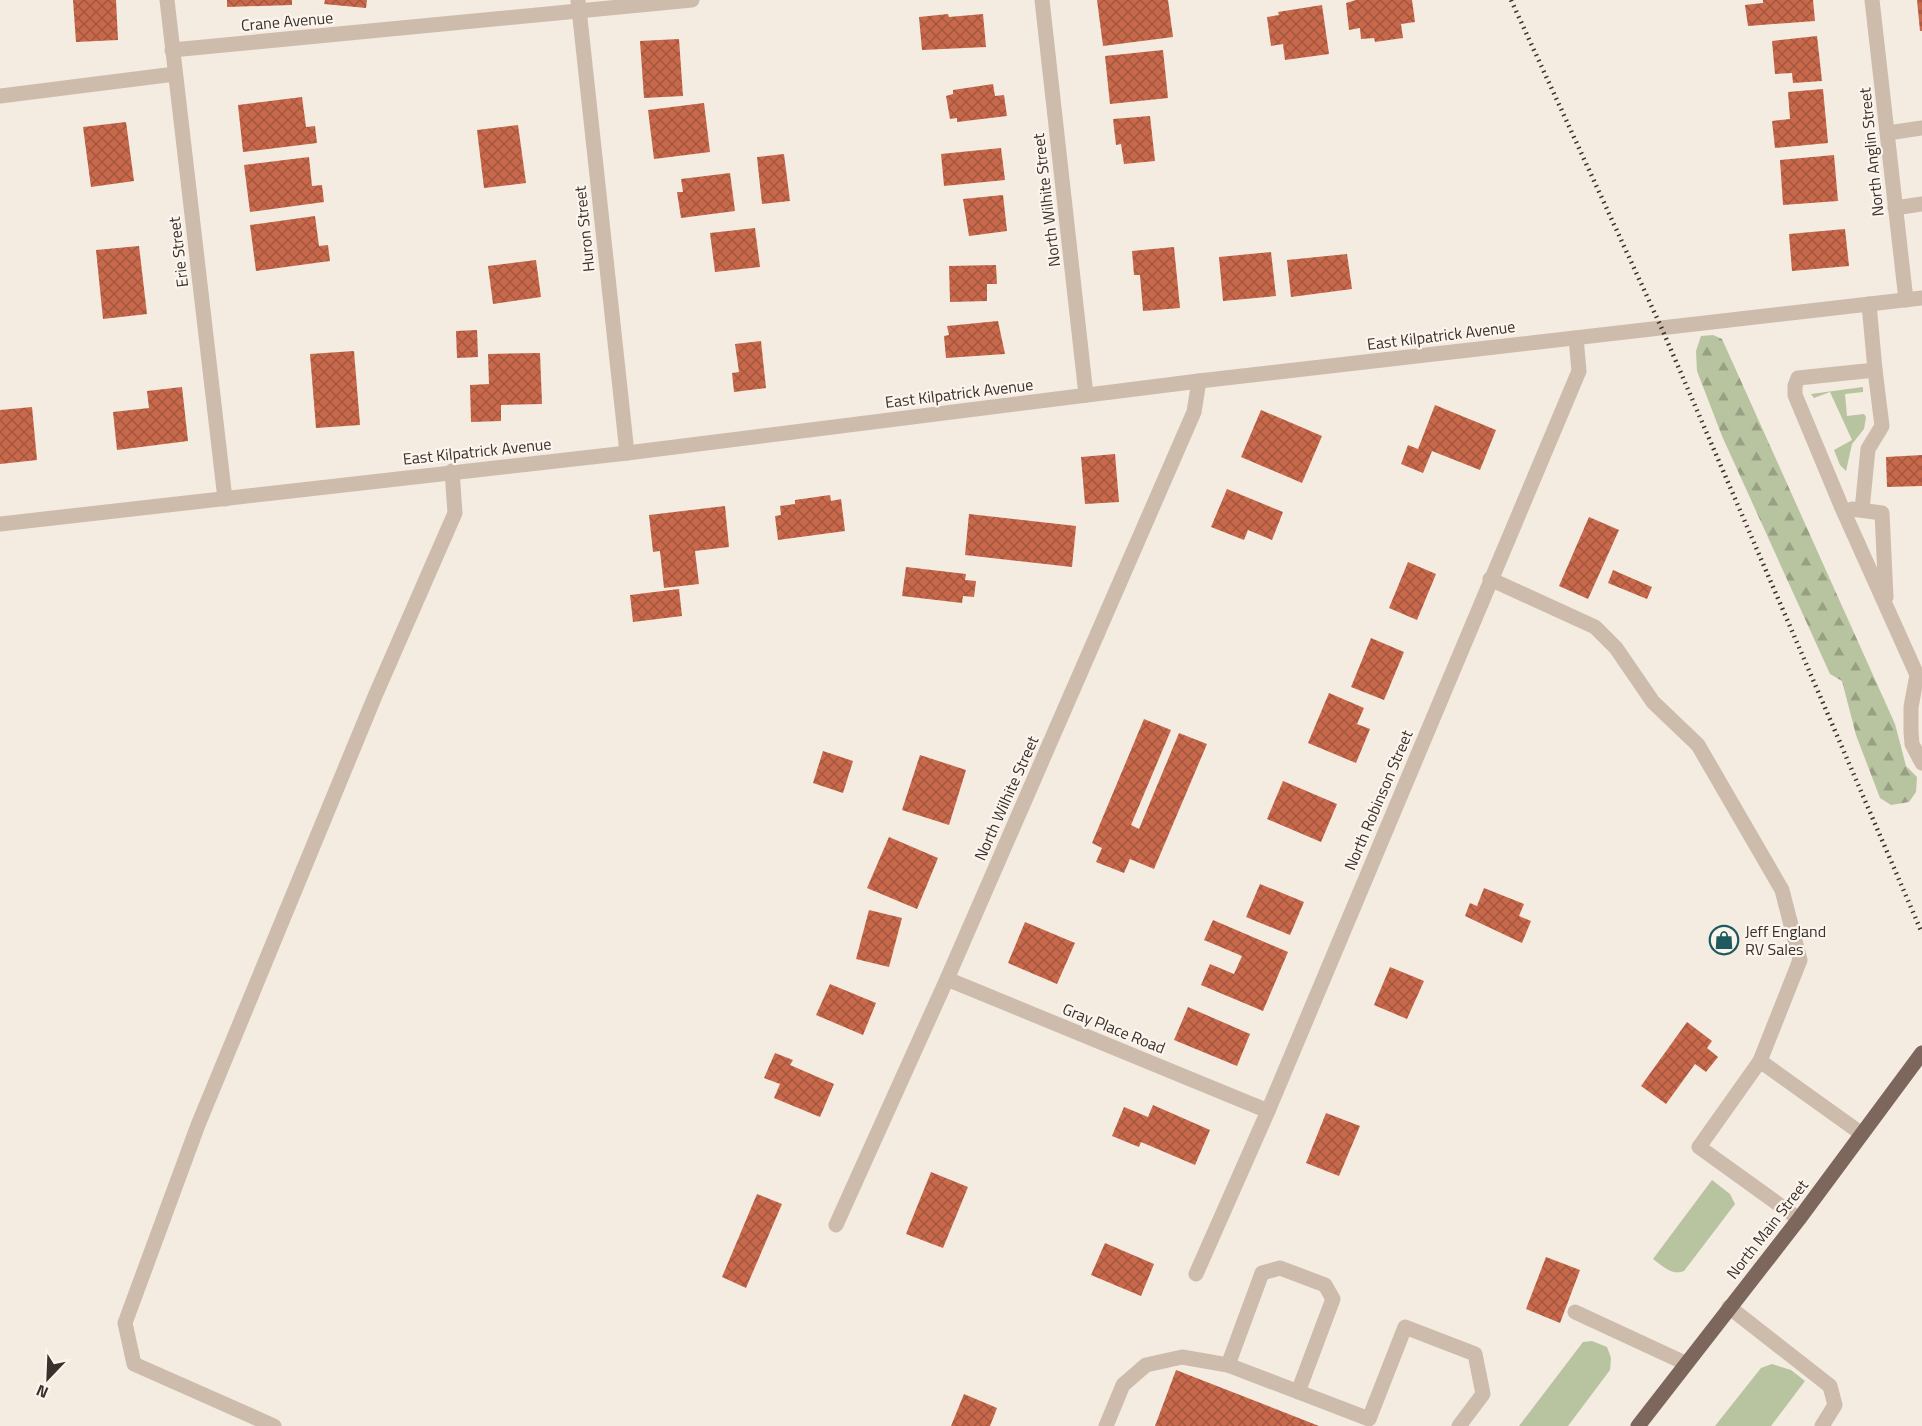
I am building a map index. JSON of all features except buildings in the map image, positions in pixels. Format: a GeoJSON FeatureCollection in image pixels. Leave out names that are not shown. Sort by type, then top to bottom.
{"type":"FeatureCollection","features":[{"type":"Feature","properties":{"kind":"main road","name":"North Main Street"},"geometry":{"type":"LineString","coordinates":[[1641,1425],[1728,1307],[1916,1068],[1922,1053]]}},
{"type":"Feature","properties":{"kind":"street","name":"Erie Street"},"geometry":{"type":"LineString","coordinates":[[167,0],[225,499]]}},
{"type":"Feature","properties":{"kind":"street","name":"Crane Avenue"},"geometry":{"type":"LineString","coordinates":[[172,50],[579,5],[692,0]]}},
{"type":"Feature","properties":{"kind":"street","name":"North Wilhite Street"},"geometry":{"type":"LineString","coordinates":[[1042,0],[1086,395]]}},
{"type":"Feature","properties":{"kind":"street","name":"North Anglin Street"},"geometry":{"type":"LineString","coordinates":[[1872,0],[1895,208],[1914,299]]}},
{"type":"Feature","properties":{"kind":"street","name":"Huron Street"},"geometry":{"type":"LineString","coordinates":[[579,5],[627,453]]}},
{"type":"Feature","properties":{"kind":"street"},"geometry":{"type":"LineString","coordinates":[[0,96],[175,74]]}},
{"type":"Feature","properties":{"kind":"street"},"geometry":{"type":"LineString","coordinates":[[1888,133],[1922,128]]}},
{"type":"Feature","properties":{"kind":"street"},"geometry":{"type":"LineString","coordinates":[[1895,208],[1922,204]]}},
{"type":"Feature","properties":{"kind":"street","name":"East Kilpatrick Avenue"},"geometry":{"type":"LineString","coordinates":[[0,524],[452,471],[627,453],[1198,381],[1914,299]]}},
{"type":"Feature","properties":{"kind":"street"},"geometry":{"type":"LineString","coordinates":[[1862,510],[1868,449],[1882,426],[1869,304]]}},
{"type":"Feature","properties":{"kind":"street","name":"North Robinson Street"},"geometry":{"type":"LineString","coordinates":[[1196,1274],[1268,1111],[1579,371],[1576,338]]}},
{"type":"Feature","properties":{"kind":"street"},"geometry":{"type":"LineString","coordinates":[[1875,370],[1798,378],[1795,394],[1842,508],[1917,675],[1911,707],[1911,732],[1912,744],[1922,763]]}},
{"type":"Feature","properties":{"kind":"street","name":"North Wilhite Street"},"geometry":{"type":"LineString","coordinates":[[836,1225],[947,979],[1194,412],[1198,381]]}},
{"type":"Feature","properties":{"kind":"street"},"geometry":{"type":"LineString","coordinates":[[274,1426],[134,1364],[125,1323],[198,1125],[375,696],[455,513],[452,471]]}},
{"type":"Feature","properties":{"kind":"street"},"geometry":{"type":"LineString","coordinates":[[1842,508],[1882,513],[1886,606]]}},
{"type":"Feature","properties":{"kind":"street"},"geometry":{"type":"LineString","coordinates":[[1490,579],[1595,627],[1616,648],[1653,702],[1698,745],[1782,890],[1800,960],[1760,1061],[1699,1148],[1798,1219]]}},
{"type":"Feature","properties":{"kind":"street","name":"Gray Place Road"},"geometry":{"type":"LineString","coordinates":[[947,979],[1268,1111]]}},
{"type":"Feature","properties":{"kind":"street"},"geometry":{"type":"LineString","coordinates":[[1760,1061],[1862,1134]]}},
{"type":"Feature","properties":{"kind":"street"},"geometry":{"type":"LineString","coordinates":[[1228,1365],[1262,1273],[1280,1268],[1325,1285],[1334,1299],[1299,1392]]}},
{"type":"Feature","properties":{"kind":"street"},"geometry":{"type":"LineString","coordinates":[[1728,1307],[1830,1386],[1835,1405],[1822,1426]]}},
{"type":"Feature","properties":{"kind":"street"},"geometry":{"type":"LineString","coordinates":[[1575,1312],[1685,1364]]}},
{"type":"Feature","properties":{"kind":"street"},"geometry":{"type":"LineString","coordinates":[[1106,1426],[1123,1385],[1146,1365],[1182,1357],[1228,1365],[1374,1422],[1405,1327],[1475,1354],[1483,1394],[1459,1426]]}},
{"type":"Feature","properties":{"kind":"green space"},"geometry":{"type":"Polygon","coordinates":[[[1713,335],[1722,339],[1895,724],[1906,766],[1917,777],[1916,792],[1909,802],[1891,805],[1880,798],[1856,735],[1842,681],[1830,674],[1722,436],[1697,371],[1696,351],[1701,336],[1713,335]]]}},
{"type":"Feature","properties":{"kind":"green space"},"geometry":{"type":"Polygon","coordinates":[[[1863,387],[1863,392],[1845,394],[1847,416],[1864,414],[1866,417],[1864,429],[1852,444],[1846,471],[1840,465],[1834,450],[1852,440],[1830,392],[1814,398],[1811,394],[1863,387]]]}},
{"type":"Feature","properties":{"kind":"green space"},"geometry":{"type":"Polygon","coordinates":[[[1712,1180],[1730,1194],[1735,1204],[1684,1271],[1668,1270],[1653,1259],[1712,1180]]]}},
{"type":"Feature","properties":{"kind":"green space"},"geometry":{"type":"Polygon","coordinates":[[[1592,1341],[1607,1347],[1611,1358],[1610,1370],[1568,1426],[1519,1426],[1583,1342],[1592,1341]]]}},
{"type":"Feature","properties":{"kind":"green space"},"geometry":{"type":"Polygon","coordinates":[[[1772,1364],[1791,1370],[1805,1381],[1771,1426],[1715,1426],[1761,1368],[1772,1364]]]}},
{"type":"Feature","properties":{"kind":"railway"},"geometry":{"type":"LineString","coordinates":[[1511,0],[1662,329],[1922,933]]}},
{"type":"Feature","properties":{"kind":"place","name":"Jeff England RV Sales"},"geometry":{"type":"Point","coordinates":[1724,940]}}]}
